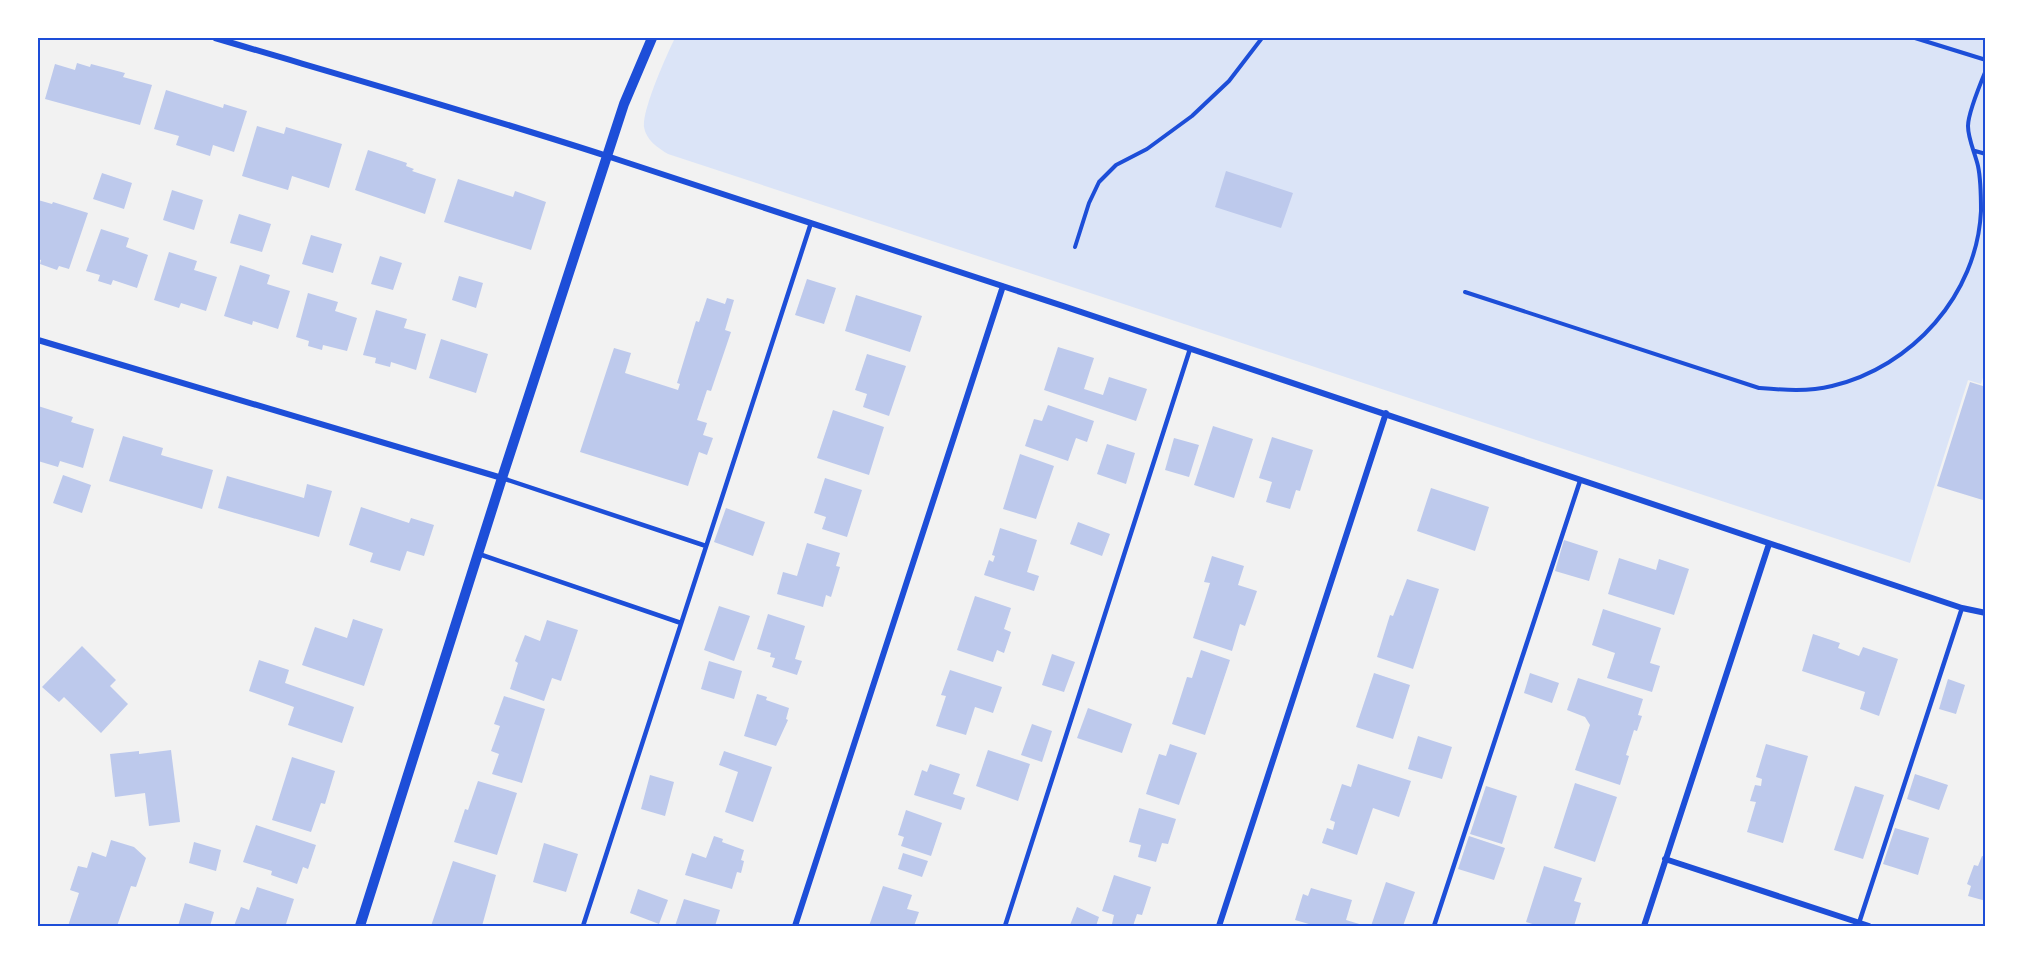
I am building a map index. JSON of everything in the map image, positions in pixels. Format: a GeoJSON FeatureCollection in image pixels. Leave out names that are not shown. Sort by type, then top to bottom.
{"type":"FeatureCollection","features":[{"type":"Feature","properties":{"kind":"street"},"geometry":{"type":"LineString","coordinates":[[215,38],[608,156],[1386,413],[1769,544],[1962,608],[1986,613]]}},
{"type":"Feature","properties":{"kind":"street"},"geometry":{"type":"LineString","coordinates":[[360,927],[502,478],[624,104],[652,38]]}},
{"type":"Feature","properties":{"kind":"street"},"geometry":{"type":"LineString","coordinates":[[795,927],[1003,286]]}},
{"type":"Feature","properties":{"kind":"street"},"geometry":{"type":"LineString","coordinates":[[38,340],[502,478]]}},
{"type":"Feature","properties":{"kind":"street"},"geometry":{"type":"LineString","coordinates":[[1219,927],[1386,413]]}},
{"type":"Feature","properties":{"kind":"street"},"geometry":{"type":"LineString","coordinates":[[1644,927],[1769,544]]}},
{"type":"Feature","properties":{"kind":"street"},"geometry":{"type":"LineString","coordinates":[[1665,860],[1869,927]]}},
{"type":"Feature","properties":{"kind":"lane"},"geometry":{"type":"LineString","coordinates":[[583,927],[811,223]]}},
{"type":"Feature","properties":{"kind":"lane"},"geometry":{"type":"LineString","coordinates":[[1005,927],[1190,350]]}},
{"type":"Feature","properties":{"kind":"lane"},"geometry":{"type":"LineString","coordinates":[[502,478],[706,546]]}},
{"type":"Feature","properties":{"kind":"lane"},"geometry":{"type":"LineString","coordinates":[[1434,927],[1580,481]]}},
{"type":"Feature","properties":{"kind":"lane"},"geometry":{"type":"LineString","coordinates":[[478,554],[681,623]]}},
{"type":"Feature","properties":{"kind":"lane"},"geometry":{"type":"LineString","coordinates":[[1859,925],[1962,608]]}},
{"type":"Feature","properties":{"kind":"path"},"geometry":{"type":"LineString","coordinates":[[1075,247],[1089,203],[1100,182],[1116,165],[1147,149],[1192,116],[1229,81],[1262,38]]}},
{"type":"Feature","properties":{"kind":"path"},"geometry":{"type":"LineString","coordinates":[[1915,38],[1986,60]]}},
{"type":"Feature","properties":{"kind":"path"},"geometry":{"type":"LineString","coordinates":[[1465,292],[1760,388],[1796,391],[1831,386],[1864,375],[1896,358],[1915,344],[1943,315],[1962,283],[1975,252],[1981,211],[1979,170],[1968,125],[1986,70]]}},
{"type":"Feature","properties":{"kind":"path"},"geometry":{"type":"LineString","coordinates":[[1974,151],[1986,154]]}},
{"type":"Feature","properties":{"kind":"shaded area"},"geometry":{"type":"Polygon","coordinates":[[[675,38],[1985,38],[1985,371],[1981,384],[1968,380],[1910,563],[668,154],[647,136],[644,119],[656,82],[675,38]]]}},
{"type":"Feature","properties":{"kind":"building"},"geometry":{"type":"Polygon","coordinates":[[[77,63],[90,67],[91,64],[125,73],[123,77],[152,85],[140,125],[45,99],[55,64],[75,70],[77,63]]]}},
{"type":"Feature","properties":{"kind":"building"},"geometry":{"type":"Polygon","coordinates":[[[166,90],[223,108],[224,104],[247,111],[234,152],[213,145],[210,156],[176,145],[179,136],[154,129],[166,90]]]}},
{"type":"Feature","properties":{"kind":"building"},"geometry":{"type":"Polygon","coordinates":[[[257,126],[284,134],[286,127],[342,144],[329,188],[292,176],[288,190],[242,176],[257,126]]]}},
{"type":"Feature","properties":{"kind":"building"},"geometry":{"type":"Polygon","coordinates":[[[368,150],[407,163],[406,166],[414,169],[412,171],[436,179],[425,214],[355,190],[368,150]]]}},
{"type":"Feature","properties":{"kind":"building"},"geometry":{"type":"Polygon","coordinates":[[[1226,171],[1293,193],[1281,228],[1215,207],[1226,171]]]}},
{"type":"Feature","properties":{"kind":"building"},"geometry":{"type":"Polygon","coordinates":[[[102,173],[132,183],[124,209],[93,199],[102,173]]]}},
{"type":"Feature","properties":{"kind":"building"},"geometry":{"type":"Polygon","coordinates":[[[458,179],[513,197],[515,191],[546,202],[531,250],[444,222],[458,179]]]}},
{"type":"Feature","properties":{"kind":"building"},"geometry":{"type":"Polygon","coordinates":[[[172,190],[203,200],[194,230],[163,220],[172,190]]]}},
{"type":"Feature","properties":{"kind":"building"},"geometry":{"type":"Polygon","coordinates":[[[38,200],[52,204],[53,202],[88,213],[69,269],[59,266],[57,270],[40,264],[41,260],[38,259],[38,200]]]}},
{"type":"Feature","properties":{"kind":"building"},"geometry":{"type":"Polygon","coordinates":[[[239,214],[271,224],[262,252],[230,243],[239,214]]]}},
{"type":"Feature","properties":{"kind":"building"},"geometry":{"type":"Polygon","coordinates":[[[101,229],[129,238],[126,247],[148,255],[137,288],[113,280],[111,285],[98,281],[100,275],[86,271],[101,229]]]}},
{"type":"Feature","properties":{"kind":"building"},"geometry":{"type":"Polygon","coordinates":[[[311,235],[342,244],[333,273],[302,264],[311,235]]]}},
{"type":"Feature","properties":{"kind":"building"},"geometry":{"type":"Polygon","coordinates":[[[169,252],[197,261],[194,270],[217,277],[206,311],[181,303],[179,308],[154,300],[169,252]]]}},
{"type":"Feature","properties":{"kind":"building"},"geometry":{"type":"Polygon","coordinates":[[[380,256],[402,263],[393,290],[371,284],[380,256]]]}},
{"type":"Feature","properties":{"kind":"building"},"geometry":{"type":"Polygon","coordinates":[[[240,265],[270,275],[267,284],[290,291],[278,329],[253,321],[252,325],[224,316],[240,265]]]}},
{"type":"Feature","properties":{"kind":"building"},"geometry":{"type":"Polygon","coordinates":[[[459,276],[483,283],[476,308],[452,300],[459,276]]]}},
{"type":"Feature","properties":{"kind":"building"},"geometry":{"type":"Polygon","coordinates":[[[807,279],[836,288],[824,324],[795,315],[807,279]]]}},
{"type":"Feature","properties":{"kind":"building"},"geometry":{"type":"Polygon","coordinates":[[[308,293],[338,302],[335,311],[357,318],[347,351],[323,345],[322,350],[308,346],[309,341],[296,337],[308,293]]]}},
{"type":"Feature","properties":{"kind":"building"},"geometry":{"type":"Polygon","coordinates":[[[856,295],[922,316],[910,352],[845,331],[856,295]]]}},
{"type":"Feature","properties":{"kind":"building"},"geometry":{"type":"Polygon","coordinates":[[[707,298],[725,304],[727,298],[734,300],[725,330],[731,332],[711,391],[707,390],[697,420],[707,423],[703,435],[713,438],[707,455],[699,452],[688,486],[580,452],[614,348],[631,353],[625,373],[678,390],[680,384],[677,383],[696,321],[699,322],[707,298]]]}},
{"type":"Feature","properties":{"kind":"building"},"geometry":{"type":"Polygon","coordinates":[[[376,310],[407,319],[404,328],[426,334],[416,370],[391,362],[390,367],[375,363],[376,358],[363,355],[376,310]]]}},
{"type":"Feature","properties":{"kind":"building"},"geometry":{"type":"Polygon","coordinates":[[[441,339],[488,354],[476,393],[429,378],[441,339]]]}},
{"type":"Feature","properties":{"kind":"building"},"geometry":{"type":"Polygon","coordinates":[[[1058,347],[1094,358],[1084,389],[1103,395],[1109,377],[1147,389],[1136,421],[1044,390],[1058,347]]]}},
{"type":"Feature","properties":{"kind":"building"},"geometry":{"type":"Polygon","coordinates":[[[867,354],[906,366],[889,416],[863,407],[867,394],[855,390],[867,354]]]}},
{"type":"Feature","properties":{"kind":"building"},"geometry":{"type":"Polygon","coordinates":[[[1970,382],[1986,387],[1986,501],[1937,486],[1970,382]]]}},
{"type":"Feature","properties":{"kind":"building"},"geometry":{"type":"Polygon","coordinates":[[[1048,405],[1094,421],[1087,442],[1076,438],[1068,461],[1025,446],[1034,419],[1042,421],[1048,405]]]}},
{"type":"Feature","properties":{"kind":"building"},"geometry":{"type":"Polygon","coordinates":[[[38,406],[73,417],[71,422],[94,429],[83,468],[60,461],[58,467],[38,461],[38,406]]]}},
{"type":"Feature","properties":{"kind":"building"},"geometry":{"type":"Polygon","coordinates":[[[833,410],[884,427],[869,475],[817,458],[833,410]]]}},
{"type":"Feature","properties":{"kind":"building"},"geometry":{"type":"Polygon","coordinates":[[[1213,426],[1253,439],[1234,498],[1194,485],[1213,426]]]}},
{"type":"Feature","properties":{"kind":"building"},"geometry":{"type":"Polygon","coordinates":[[[123,436],[163,448],[161,455],[213,470],[202,509],[109,481],[123,436]]]}},
{"type":"Feature","properties":{"kind":"building"},"geometry":{"type":"Polygon","coordinates":[[[1272,437],[1313,450],[1300,491],[1296,490],[1290,509],[1266,502],[1272,482],[1259,478],[1272,437]]]}},
{"type":"Feature","properties":{"kind":"building"},"geometry":{"type":"Polygon","coordinates":[[[1174,438],[1199,445],[1189,477],[1165,470],[1174,438]]]}},
{"type":"Feature","properties":{"kind":"building"},"geometry":{"type":"Polygon","coordinates":[[[1107,444],[1135,453],[1126,484],[1097,474],[1107,444]]]}},
{"type":"Feature","properties":{"kind":"building"},"geometry":{"type":"Polygon","coordinates":[[[1020,454],[1054,466],[1036,519],[1003,509],[1020,454]]]}},
{"type":"Feature","properties":{"kind":"building"},"geometry":{"type":"Polygon","coordinates":[[[63,475],[91,485],[82,513],[53,503],[63,475]]]}},
{"type":"Feature","properties":{"kind":"building"},"geometry":{"type":"Polygon","coordinates":[[[227,476],[304,498],[307,484],[332,491],[319,537],[218,508],[227,476]]]}},
{"type":"Feature","properties":{"kind":"building"},"geometry":{"type":"Polygon","coordinates":[[[825,478],[862,490],[847,537],[822,529],[826,517],[814,513],[825,478]]]}},
{"type":"Feature","properties":{"kind":"building"},"geometry":{"type":"Polygon","coordinates":[[[1431,488],[1489,507],[1475,551],[1417,531],[1431,488]]]}},
{"type":"Feature","properties":{"kind":"building"},"geometry":{"type":"Polygon","coordinates":[[[361,507],[409,523],[411,518],[434,525],[424,556],[407,551],[400,571],[370,562],[373,553],[349,545],[361,507]]]}},
{"type":"Feature","properties":{"kind":"building"},"geometry":{"type":"Polygon","coordinates":[[[726,508],[765,522],[753,556],[714,542],[726,508]]]}},
{"type":"Feature","properties":{"kind":"building"},"geometry":{"type":"Polygon","coordinates":[[[1078,522],[1110,534],[1102,556],[1070,544],[1078,522]]]}},
{"type":"Feature","properties":{"kind":"building"},"geometry":{"type":"Polygon","coordinates":[[[1000,528],[1037,540],[1027,572],[1039,576],[1034,591],[984,575],[989,560],[993,562],[995,556],[992,555],[1000,528]]]}},
{"type":"Feature","properties":{"kind":"building"},"geometry":{"type":"Polygon","coordinates":[[[1564,540],[1598,551],[1589,581],[1555,571],[1564,540]]]}},
{"type":"Feature","properties":{"kind":"building"},"geometry":{"type":"Polygon","coordinates":[[[807,543],[840,553],[836,566],[840,567],[831,597],[826,595],[823,607],[777,594],[783,572],[797,576],[807,543]]]}},
{"type":"Feature","properties":{"kind":"building"},"geometry":{"type":"Polygon","coordinates":[[[1212,556],[1244,566],[1238,585],[1257,591],[1245,626],[1240,624],[1232,651],[1193,638],[1210,583],[1204,582],[1212,556]]]}},
{"type":"Feature","properties":{"kind":"building"},"geometry":{"type":"Polygon","coordinates":[[[1619,558],[1656,570],[1659,559],[1689,569],[1674,615],[1608,594],[1619,558]]]}},
{"type":"Feature","properties":{"kind":"building"},"geometry":{"type":"Polygon","coordinates":[[[1407,579],[1439,589],[1413,669],[1377,657],[1390,615],[1393,616],[1407,579]]]}},
{"type":"Feature","properties":{"kind":"building"},"geometry":{"type":"Polygon","coordinates":[[[975,596],[1011,608],[1004,629],[1011,632],[1004,653],[997,650],[993,662],[957,650],[975,596]]]}},
{"type":"Feature","properties":{"kind":"building"},"geometry":{"type":"Polygon","coordinates":[[[719,606],[750,616],[734,661],[704,650],[719,606]]]}},
{"type":"Feature","properties":{"kind":"building"},"geometry":{"type":"Polygon","coordinates":[[[1603,609],[1661,628],[1650,663],[1660,666],[1652,692],[1607,678],[1615,653],[1592,645],[1603,609]]]}},
{"type":"Feature","properties":{"kind":"building"},"geometry":{"type":"Polygon","coordinates":[[[768,614],[805,626],[795,659],[802,661],[797,675],[772,667],[775,658],[770,657],[771,653],[757,649],[768,614]]]}},
{"type":"Feature","properties":{"kind":"building"},"geometry":{"type":"Polygon","coordinates":[[[353,619],[383,629],[364,686],[302,665],[315,627],[347,638],[353,619]]]}},
{"type":"Feature","properties":{"kind":"building"},"geometry":{"type":"Polygon","coordinates":[[[547,620],[578,630],[561,681],[552,678],[544,701],[510,689],[518,663],[515,661],[525,635],[540,641],[547,620]]]}},
{"type":"Feature","properties":{"kind":"building"},"geometry":{"type":"Polygon","coordinates":[[[1813,634],[1840,643],[1838,648],[1859,656],[1863,647],[1898,659],[1879,716],[1860,709],[1865,692],[1802,671],[1813,634]]]}},
{"type":"Feature","properties":{"kind":"building"},"geometry":{"type":"Polygon","coordinates":[[[82,646],[116,680],[110,686],[128,704],[101,733],[64,697],[59,702],[42,687],[82,646]]]}},
{"type":"Feature","properties":{"kind":"building"},"geometry":{"type":"Polygon","coordinates":[[[1201,650],[1230,660],[1205,735],[1172,724],[1187,677],[1192,678],[1201,650]]]}},
{"type":"Feature","properties":{"kind":"building"},"geometry":{"type":"Polygon","coordinates":[[[1052,654],[1075,662],[1064,692],[1042,685],[1052,654]]]}},
{"type":"Feature","properties":{"kind":"building"},"geometry":{"type":"Polygon","coordinates":[[[259,660],[289,670],[285,683],[354,707],[342,743],[288,725],[294,707],[249,691],[259,660]]]}},
{"type":"Feature","properties":{"kind":"building"},"geometry":{"type":"Polygon","coordinates":[[[709,661],[742,671],[734,699],[701,689],[709,661]]]}},
{"type":"Feature","properties":{"kind":"building"},"geometry":{"type":"Polygon","coordinates":[[[950,670],[1002,687],[993,713],[975,707],[966,735],[936,726],[946,696],[941,695],[950,670]]]}},
{"type":"Feature","properties":{"kind":"building"},"geometry":{"type":"Polygon","coordinates":[[[1374,673],[1410,685],[1393,739],[1356,727],[1374,673]]]}},
{"type":"Feature","properties":{"kind":"building"},"geometry":{"type":"Polygon","coordinates":[[[1530,673],[1559,683],[1552,703],[1524,693],[1530,673]]]}},
{"type":"Feature","properties":{"kind":"building"},"geometry":{"type":"Polygon","coordinates":[[[1578,678],[1643,699],[1638,715],[1642,716],[1637,731],[1634,730],[1626,755],[1629,756],[1620,785],[1575,770],[1590,725],[1585,717],[1567,710],[1578,678]]]}},
{"type":"Feature","properties":{"kind":"building"},"geometry":{"type":"Polygon","coordinates":[[[1948,679],[1965,685],[1956,714],[1939,709],[1948,679]]]}},
{"type":"Feature","properties":{"kind":"building"},"geometry":{"type":"Polygon","coordinates":[[[757,694],[767,697],[766,700],[789,708],[786,719],[788,720],[776,746],[744,736],[757,694]]]}},
{"type":"Feature","properties":{"kind":"building"},"geometry":{"type":"Polygon","coordinates":[[[504,696],[545,709],[522,783],[492,774],[499,754],[491,751],[500,726],[494,724],[504,696]]]}},
{"type":"Feature","properties":{"kind":"building"},"geometry":{"type":"Polygon","coordinates":[[[1088,708],[1132,724],[1122,753],[1077,738],[1088,708]]]}},
{"type":"Feature","properties":{"kind":"building"},"geometry":{"type":"Polygon","coordinates":[[[1032,724],[1052,731],[1042,762],[1021,755],[1032,724]]]}},
{"type":"Feature","properties":{"kind":"building"},"geometry":{"type":"Polygon","coordinates":[[[1418,736],[1452,747],[1442,779],[1408,769],[1418,736]]]}},
{"type":"Feature","properties":{"kind":"building"},"geometry":{"type":"Polygon","coordinates":[[[1170,744],[1197,753],[1179,805],[1146,794],[1159,754],[1166,756],[1170,744]]]}},
{"type":"Feature","properties":{"kind":"building"},"geometry":{"type":"Polygon","coordinates":[[[1766,744],[1808,756],[1783,843],[1747,832],[1756,802],[1750,801],[1755,785],[1761,786],[1762,779],[1756,777],[1766,744]]]}},
{"type":"Feature","properties":{"kind":"building"},"geometry":{"type":"Polygon","coordinates":[[[171,750],[180,822],[149,826],[145,793],[115,797],[110,754],[139,751],[139,754],[171,750]]]}},
{"type":"Feature","properties":{"kind":"building"},"geometry":{"type":"Polygon","coordinates":[[[988,750],[1030,764],[1018,801],[976,786],[988,750]]]}},
{"type":"Feature","properties":{"kind":"building"},"geometry":{"type":"Polygon","coordinates":[[[724,751],[772,767],[753,822],[725,812],[738,772],[719,765],[724,751]]]}},
{"type":"Feature","properties":{"kind":"building"},"geometry":{"type":"Polygon","coordinates":[[[292,757],[335,771],[325,804],[321,803],[311,832],[272,820],[292,757]]]}},
{"type":"Feature","properties":{"kind":"building"},"geometry":{"type":"Polygon","coordinates":[[[930,764],[960,774],[953,794],[965,798],[961,810],[914,795],[922,770],[927,772],[930,764]]]}},
{"type":"Feature","properties":{"kind":"building"},"geometry":{"type":"Polygon","coordinates":[[[1358,764],[1411,781],[1399,817],[1373,808],[1357,855],[1322,843],[1327,828],[1333,830],[1335,822],[1330,820],[1342,784],[1351,787],[1358,764]]]}},
{"type":"Feature","properties":{"kind":"building"},"geometry":{"type":"Polygon","coordinates":[[[1915,774],[1948,785],[1939,810],[1907,799],[1915,774]]]}},
{"type":"Feature","properties":{"kind":"building"},"geometry":{"type":"Polygon","coordinates":[[[650,775],[674,782],[665,816],[641,809],[650,775]]]}},
{"type":"Feature","properties":{"kind":"building"},"geometry":{"type":"Polygon","coordinates":[[[478,781],[517,793],[497,855],[454,842],[465,809],[468,810],[478,781]]]}},
{"type":"Feature","properties":{"kind":"building"},"geometry":{"type":"Polygon","coordinates":[[[1575,783],[1617,797],[1595,862],[1554,848],[1575,783]]]}},
{"type":"Feature","properties":{"kind":"building"},"geometry":{"type":"Polygon","coordinates":[[[1486,786],[1517,796],[1502,844],[1470,834],[1486,786]]]}},
{"type":"Feature","properties":{"kind":"building"},"geometry":{"type":"Polygon","coordinates":[[[1855,786],[1884,795],[1863,859],[1834,850],[1855,786]]]}},
{"type":"Feature","properties":{"kind":"building"},"geometry":{"type":"Polygon","coordinates":[[[1139,808],[1176,819],[1168,844],[1162,843],[1156,862],[1138,857],[1141,845],[1129,842],[1139,808]]]}},
{"type":"Feature","properties":{"kind":"building"},"geometry":{"type":"Polygon","coordinates":[[[906,810],[942,823],[931,856],[901,846],[904,837],[898,835],[906,810]]]}},
{"type":"Feature","properties":{"kind":"building"},"geometry":{"type":"Polygon","coordinates":[[[256,825],[316,845],[308,869],[303,867],[297,884],[271,875],[272,871],[243,862],[256,825]]]}},
{"type":"Feature","properties":{"kind":"building"},"geometry":{"type":"Polygon","coordinates":[[[1895,828],[1929,838],[1918,875],[1883,864],[1895,828]]]}},
{"type":"Feature","properties":{"kind":"building"},"geometry":{"type":"Polygon","coordinates":[[[714,836],[723,839],[722,842],[744,850],[741,873],[737,872],[732,889],[685,875],[692,853],[706,858],[714,836]]]}},
{"type":"Feature","properties":{"kind":"building"},"geometry":{"type":"Polygon","coordinates":[[[1469,836],[1505,848],[1494,880],[1458,869],[1469,836]]]}},
{"type":"Feature","properties":{"kind":"building"},"geometry":{"type":"Polygon","coordinates":[[[111,840],[134,847],[146,858],[136,887],[131,886],[117,926],[68,926],[79,893],[70,890],[78,866],[87,868],[92,852],[106,857],[111,840]]]}},
{"type":"Feature","properties":{"kind":"building"},"geometry":{"type":"Polygon","coordinates":[[[194,842],[221,850],[216,871],[189,863],[194,842]]]}},
{"type":"Feature","properties":{"kind":"building"},"geometry":{"type":"Polygon","coordinates":[[[544,843],[578,854],[566,892],[533,882],[544,843]]]}},
{"type":"Feature","properties":{"kind":"building"},"geometry":{"type":"Polygon","coordinates":[[[903,853],[928,861],[922,877],[898,869],[903,853]]]}},
{"type":"Feature","properties":{"kind":"building"},"geometry":{"type":"Polygon","coordinates":[[[1982,856],[1986,857],[1986,901],[1968,896],[1971,886],[1967,884],[1974,865],[1978,866],[1982,856]]]}},
{"type":"Feature","properties":{"kind":"building"},"geometry":{"type":"Polygon","coordinates":[[[453,861],[496,875],[482,926],[431,926],[453,861]]]}},
{"type":"Feature","properties":{"kind":"building"},"geometry":{"type":"Polygon","coordinates":[[[1544,866],[1582,878],[1574,901],[1581,903],[1574,926],[1539,926],[1526,922],[1544,866]]]}},
{"type":"Feature","properties":{"kind":"building"},"geometry":{"type":"Polygon","coordinates":[[[1114,875],[1151,887],[1142,915],[1137,914],[1133,926],[1112,924],[1114,915],[1102,911],[1114,875]]]}},
{"type":"Feature","properties":{"kind":"building"},"geometry":{"type":"Polygon","coordinates":[[[1386,882],[1415,892],[1403,926],[1371,926],[1386,882]]]}},
{"type":"Feature","properties":{"kind":"building"},"geometry":{"type":"Polygon","coordinates":[[[883,886],[912,895],[907,909],[919,912],[914,926],[869,926],[883,886]]]}},
{"type":"Feature","properties":{"kind":"building"},"geometry":{"type":"Polygon","coordinates":[[[257,887],[294,899],[286,924],[293,926],[234,926],[241,907],[249,910],[257,887]]]}},
{"type":"Feature","properties":{"kind":"building"},"geometry":{"type":"Polygon","coordinates":[[[1311,888],[1352,900],[1346,920],[1366,926],[1316,926],[1295,920],[1303,894],[1308,896],[1311,888]]]}},
{"type":"Feature","properties":{"kind":"building"},"geometry":{"type":"Polygon","coordinates":[[[638,889],[668,900],[659,924],[630,913],[638,889]]]}},
{"type":"Feature","properties":{"kind":"building"},"geometry":{"type":"Polygon","coordinates":[[[684,899],[720,910],[715,926],[675,926],[684,899]]]}},
{"type":"Feature","properties":{"kind":"building"},"geometry":{"type":"Polygon","coordinates":[[[185,903],[214,912],[210,926],[178,926],[185,903]]]}},
{"type":"Feature","properties":{"kind":"building"},"geometry":{"type":"Polygon","coordinates":[[[1077,907],[1099,917],[1096,926],[1070,925],[1077,907]]]}}]}
